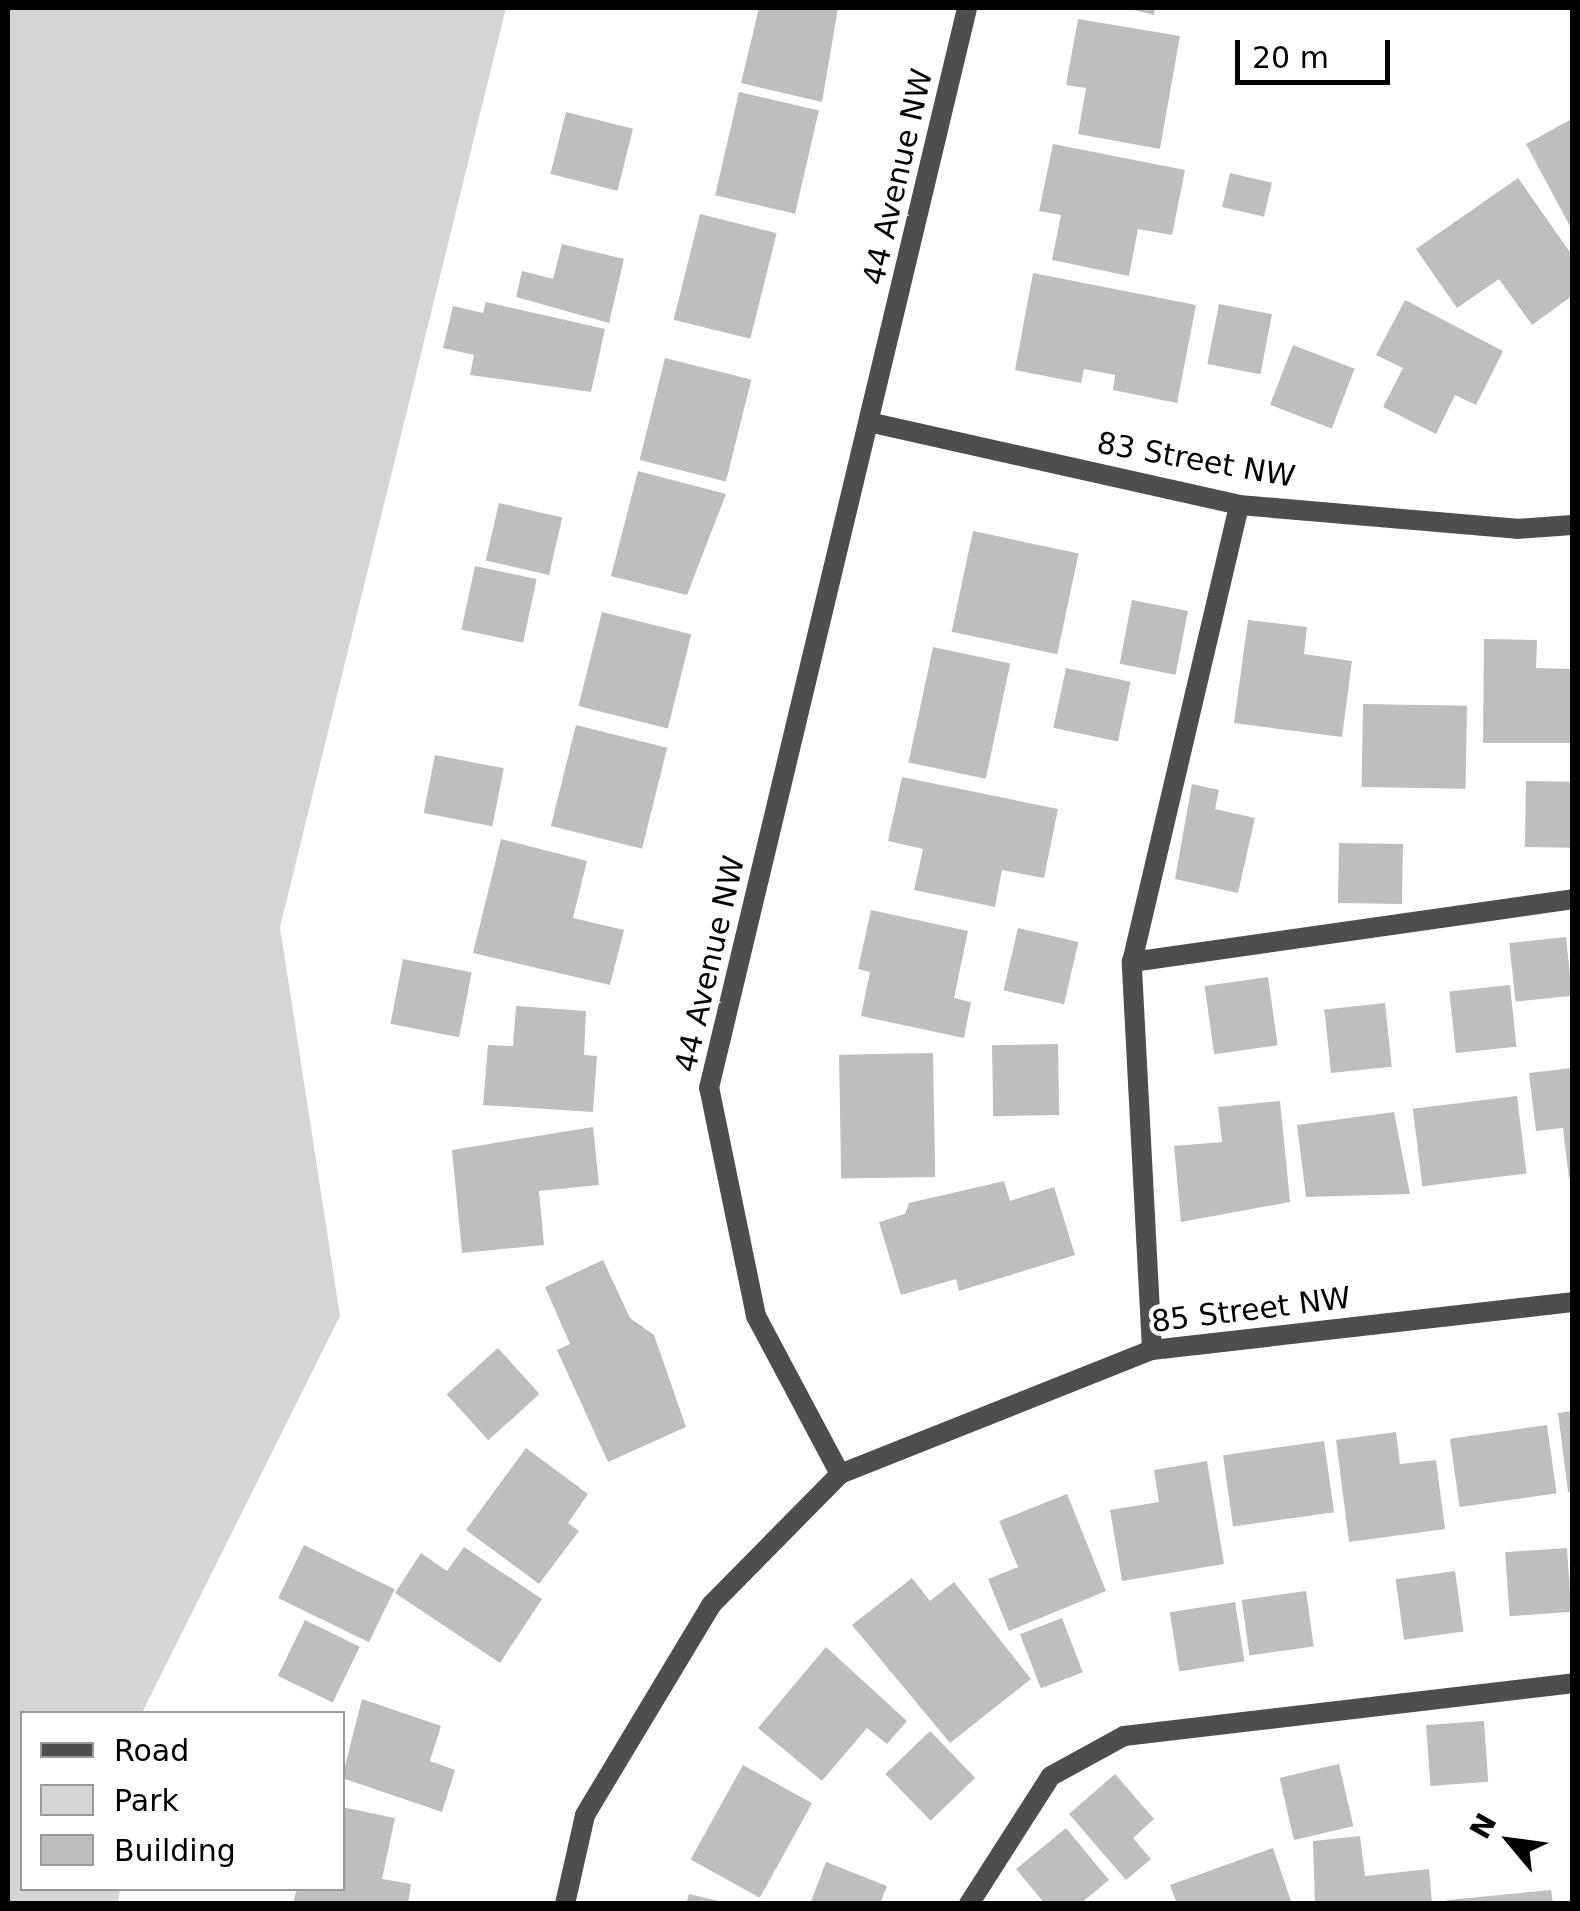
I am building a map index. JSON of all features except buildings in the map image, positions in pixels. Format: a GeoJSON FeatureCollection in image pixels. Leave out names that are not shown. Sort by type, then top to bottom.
{"type":"FeatureCollection","features":[{"type":"Feature","properties":{"kind":"street","name":"44 Avenue NW"},"geometry":{"type":"LineString","coordinates":[[840,1474],[756,1316],[709,1088],[873,423],[967,8]]}},
{"type":"Feature","properties":{"kind":"street","name":"83 Street NW"},"geometry":{"type":"LineString","coordinates":[[873,423],[1239,505],[1517,528],[1572,525]]}},
{"type":"Feature","properties":{"kind":"street"},"geometry":{"type":"LineString","coordinates":[[1152,1350],[1132,962],[1239,505]]}},
{"type":"Feature","properties":{"kind":"street"},"geometry":{"type":"LineString","coordinates":[[1132,962],[1572,899]]}},
{"type":"Feature","properties":{"kind":"street","name":"85 Street NW"},"geometry":{"type":"LineString","coordinates":[[840,1474],[1152,1350],[1572,1302]]}},
{"type":"Feature","properties":{"kind":"street"},"geometry":{"type":"LineString","coordinates":[[564,1904],[586,1816],[711,1606],[840,1474]]}},
{"type":"Feature","properties":{"kind":"street"},"geometry":{"type":"LineString","coordinates":[[969,1904],[1051,1776],[1124,1736],[1572,1683]]}},
{"type":"Feature","properties":{"kind":"green space"},"geometry":{"type":"Polygon","coordinates":[[[8,8],[506,8],[280,927],[340,1316],[143,1711],[20,1711],[20,1891],[120,1891],[118,1903],[8,1903],[8,8]]]}}]}
